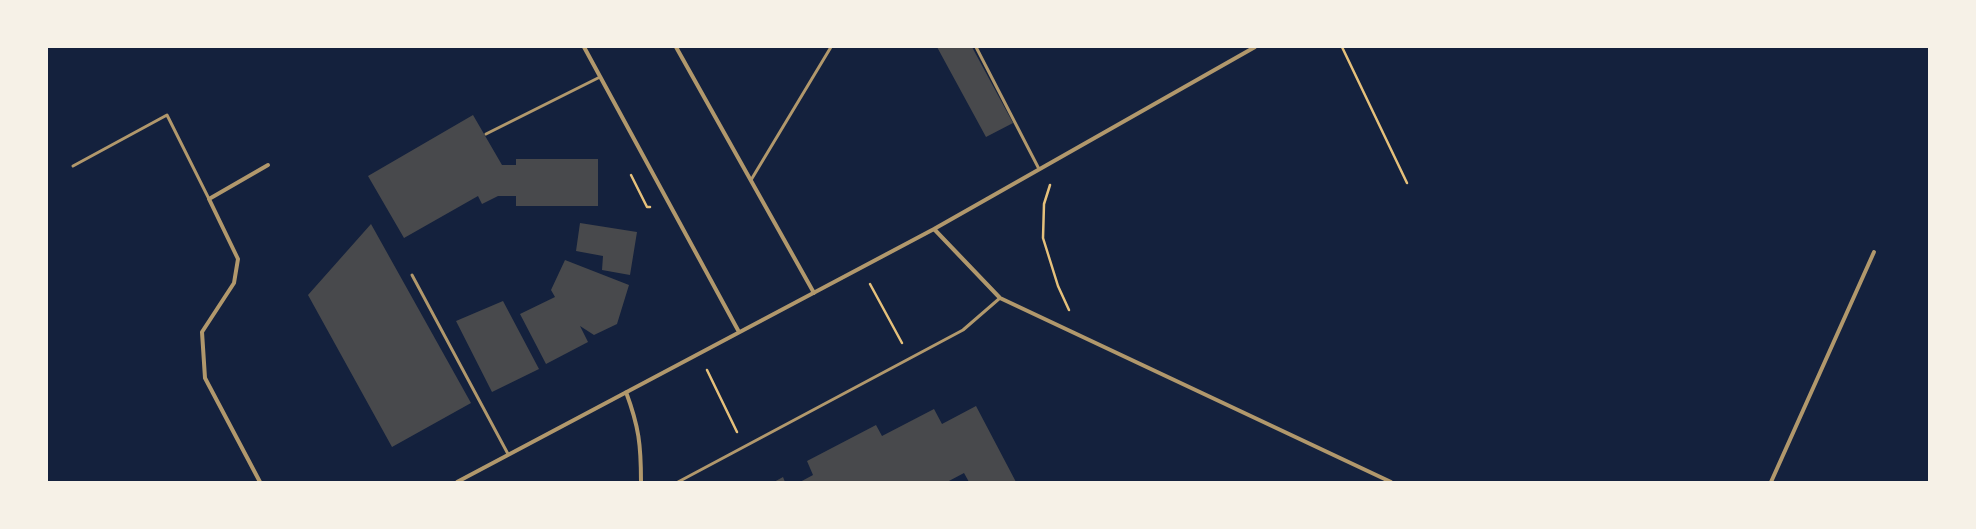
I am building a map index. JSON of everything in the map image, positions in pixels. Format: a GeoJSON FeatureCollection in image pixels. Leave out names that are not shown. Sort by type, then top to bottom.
{"type":"FeatureCollection","features":[{"type":"Feature","properties":{"kind":"street"},"geometry":{"type":"LineString","coordinates":[[584,47],[739,332]]}},
{"type":"Feature","properties":{"kind":"street"},"geometry":{"type":"LineString","coordinates":[[676,47],[814,293]]}},
{"type":"Feature","properties":{"kind":"street"},"geometry":{"type":"LineString","coordinates":[[456,482],[934,229],[1255,47]]}},
{"type":"Feature","properties":{"kind":"street"},"geometry":{"type":"LineString","coordinates":[[260,482],[204,378],[202,332],[234,283],[238,259],[209,199],[268,165]]}},
{"type":"Feature","properties":{"kind":"street"},"geometry":{"type":"LineString","coordinates":[[934,229],[1000,298],[1390,482]]}},
{"type":"Feature","properties":{"kind":"street"},"geometry":{"type":"LineString","coordinates":[[1770,482],[1874,252]]}},
{"type":"Feature","properties":{"kind":"street"},"geometry":{"type":"LineString","coordinates":[[626,392],[636,418],[639,433],[641,448],[641,482]]}},
{"type":"Feature","properties":{"kind":"lane"},"geometry":{"type":"LineString","coordinates":[[751,180],[831,47]]}},
{"type":"Feature","properties":{"kind":"lane"},"geometry":{"type":"LineString","coordinates":[[976,47],[1039,169]]}},
{"type":"Feature","properties":{"kind":"lane"},"geometry":{"type":"LineString","coordinates":[[486,134],[600,77]]}},
{"type":"Feature","properties":{"kind":"lane"},"geometry":{"type":"LineString","coordinates":[[73,166],[167,115],[209,199]]}},
{"type":"Feature","properties":{"kind":"lane"},"geometry":{"type":"LineString","coordinates":[[412,275],[508,454]]}},
{"type":"Feature","properties":{"kind":"lane"},"geometry":{"type":"LineString","coordinates":[[678,482],[963,330],[1000,298]]}},
{"type":"Feature","properties":{"kind":"path"},"geometry":{"type":"LineString","coordinates":[[1342,47],[1407,183]]}},
{"type":"Feature","properties":{"kind":"path"},"geometry":{"type":"LineString","coordinates":[[1059,158],[1044,204],[1043,238],[1058,286],[1082,336]]}},
{"type":"Feature","properties":{"kind":"path"},"geometry":{"type":"LineString","coordinates":[[862,268],[910,359]]}},
{"type":"Feature","properties":{"kind":"path"},"geometry":{"type":"LineString","coordinates":[[699,353],[744,447]]}},
{"type":"Feature","properties":{"kind":"building"},"geometry":{"type":"Polygon","coordinates":[[[937,47],[972,47],[1013,123],[986,137],[937,47]]]}},
{"type":"Feature","properties":{"kind":"building"},"geometry":{"type":"Polygon","coordinates":[[[473,115],[502,165],[516,165],[516,159],[598,159],[598,206],[516,206],[516,196],[498,196],[482,204],[478,196],[404,238],[368,176],[473,115]]]}},
{"type":"Feature","properties":{"kind":"building"},"geometry":{"type":"Polygon","coordinates":[[[580,223],[637,232],[630,275],[602,270],[603,256],[576,251],[580,223]]]}},
{"type":"Feature","properties":{"kind":"building"},"geometry":{"type":"Polygon","coordinates":[[[371,224],[471,403],[392,447],[308,295],[371,224]]]}},
{"type":"Feature","properties":{"kind":"building"},"geometry":{"type":"Polygon","coordinates":[[[565,260],[629,285],[617,324],[594,335],[580,326],[588,342],[546,364],[520,314],[555,297],[551,290],[565,260]]]}},
{"type":"Feature","properties":{"kind":"building"},"geometry":{"type":"Polygon","coordinates":[[[503,301],[539,369],[492,392],[456,321],[503,301]]]}},
{"type":"Feature","properties":{"kind":"building"},"geometry":{"type":"Polygon","coordinates":[[[976,406],[1016,482],[969,482],[964,473],[947,482],[800,482],[813,475],[807,461],[876,425],[882,436],[934,409],[942,424],[976,406]]]}},
{"type":"Feature","properties":{"kind":"building"},"geometry":{"type":"Polygon","coordinates":[[[783,477],[785,482],[774,482],[783,477]]]}}]}
